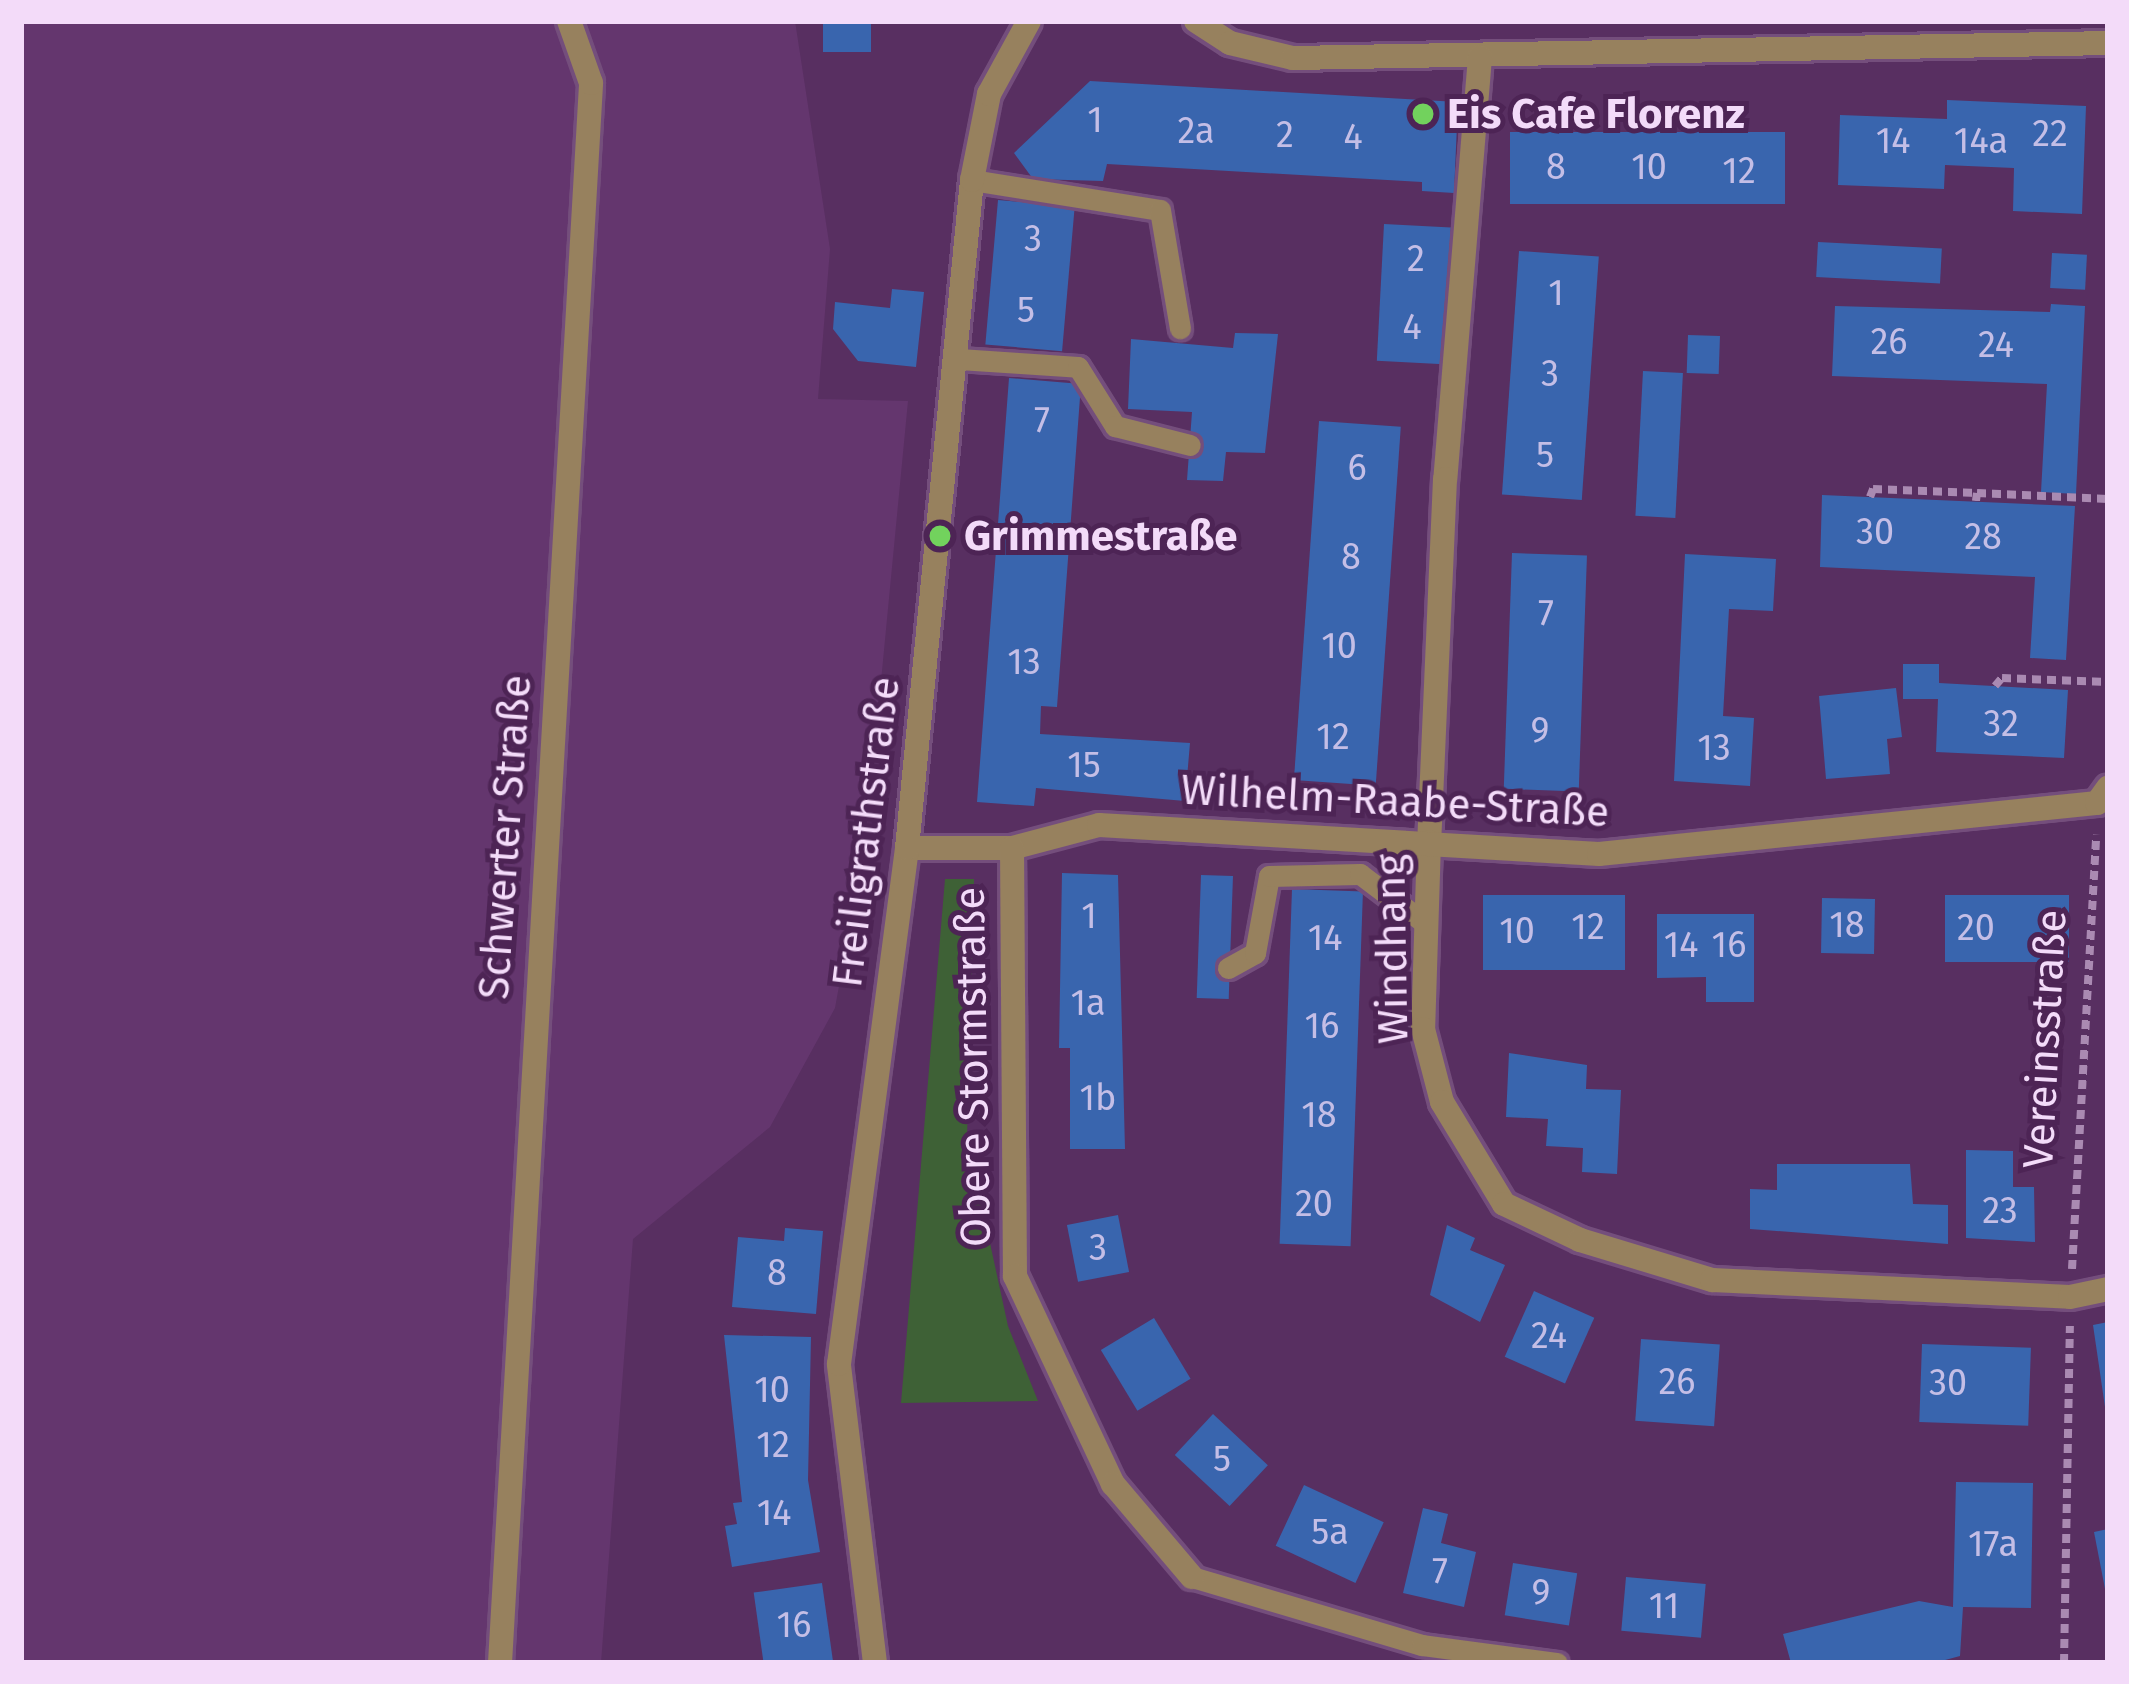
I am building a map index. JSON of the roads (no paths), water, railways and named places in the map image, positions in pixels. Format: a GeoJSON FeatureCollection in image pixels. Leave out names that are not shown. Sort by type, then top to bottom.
{"type":"FeatureCollection","features":[{"type":"Feature","properties":{"kind":"street","name":"Schwerter Straße"},"geometry":{"type":"LineString","coordinates":[[500,1663],[591,82],[569,21]]}},
{"type":"Feature","properties":{"kind":"street","name":"Freiligrathstraße"},"geometry":{"type":"LineString","coordinates":[[874,1663],[839,1364],[907,848],[959,359],[972,180],[989,94],[1029,21]]}},
{"type":"Feature","properties":{"kind":"street"},"geometry":{"type":"LineString","coordinates":[[1196,21],[1230,43],[1293,58],[1480,57],[2103,36]]}},
{"type":"Feature","properties":{"kind":"street","name":"Windhang"},"geometry":{"type":"LineString","coordinates":[[1480,57],[1445,479],[1426,924],[1424,1029],[1442,1102],[1504,1204],[1580,1240],[1712,1280],[2070,1297],[2108,1289]]}},
{"type":"Feature","properties":{"kind":"street","name":"Wilhelm-Raabe-Straße"},"geometry":{"type":"LineString","coordinates":[[907,848],[1012,848],[1099,825],[1599,854],[2104,802]]}},
{"type":"Feature","properties":{"kind":"street","name":"Obere Stormstraße"},"geometry":{"type":"LineString","coordinates":[[1012,848],[1015,1276],[1113,1484],[1192,1577]]}},
{"type":"Feature","properties":{"kind":"lane"},"geometry":{"type":"LineString","coordinates":[[972,180],[1160,210],[1180,328]]}},
{"type":"Feature","properties":{"kind":"lane"},"geometry":{"type":"LineString","coordinates":[[959,359],[1078,368],[1114,426],[1190,445]]}},
{"type":"Feature","properties":{"kind":"lane"},"geometry":{"type":"LineString","coordinates":[[1228,968],[1255,953],[1270,876],[1360,874],[1426,924]]}},
{"type":"Feature","properties":{"kind":"lane","name":"Obere Stormstraße"},"geometry":{"type":"LineString","coordinates":[[1192,1577],[1422,1646],[1557,1663]]}},
{"type":"Feature","properties":{"kind":"place","name":"Eis Cafe Florenz"},"geometry":{"type":"Point","coordinates":[1423,114]}},
{"type":"Feature","properties":{"kind":"place","name":"Grimmestraße"},"geometry":{"type":"Point","coordinates":[940,536]}}]}
